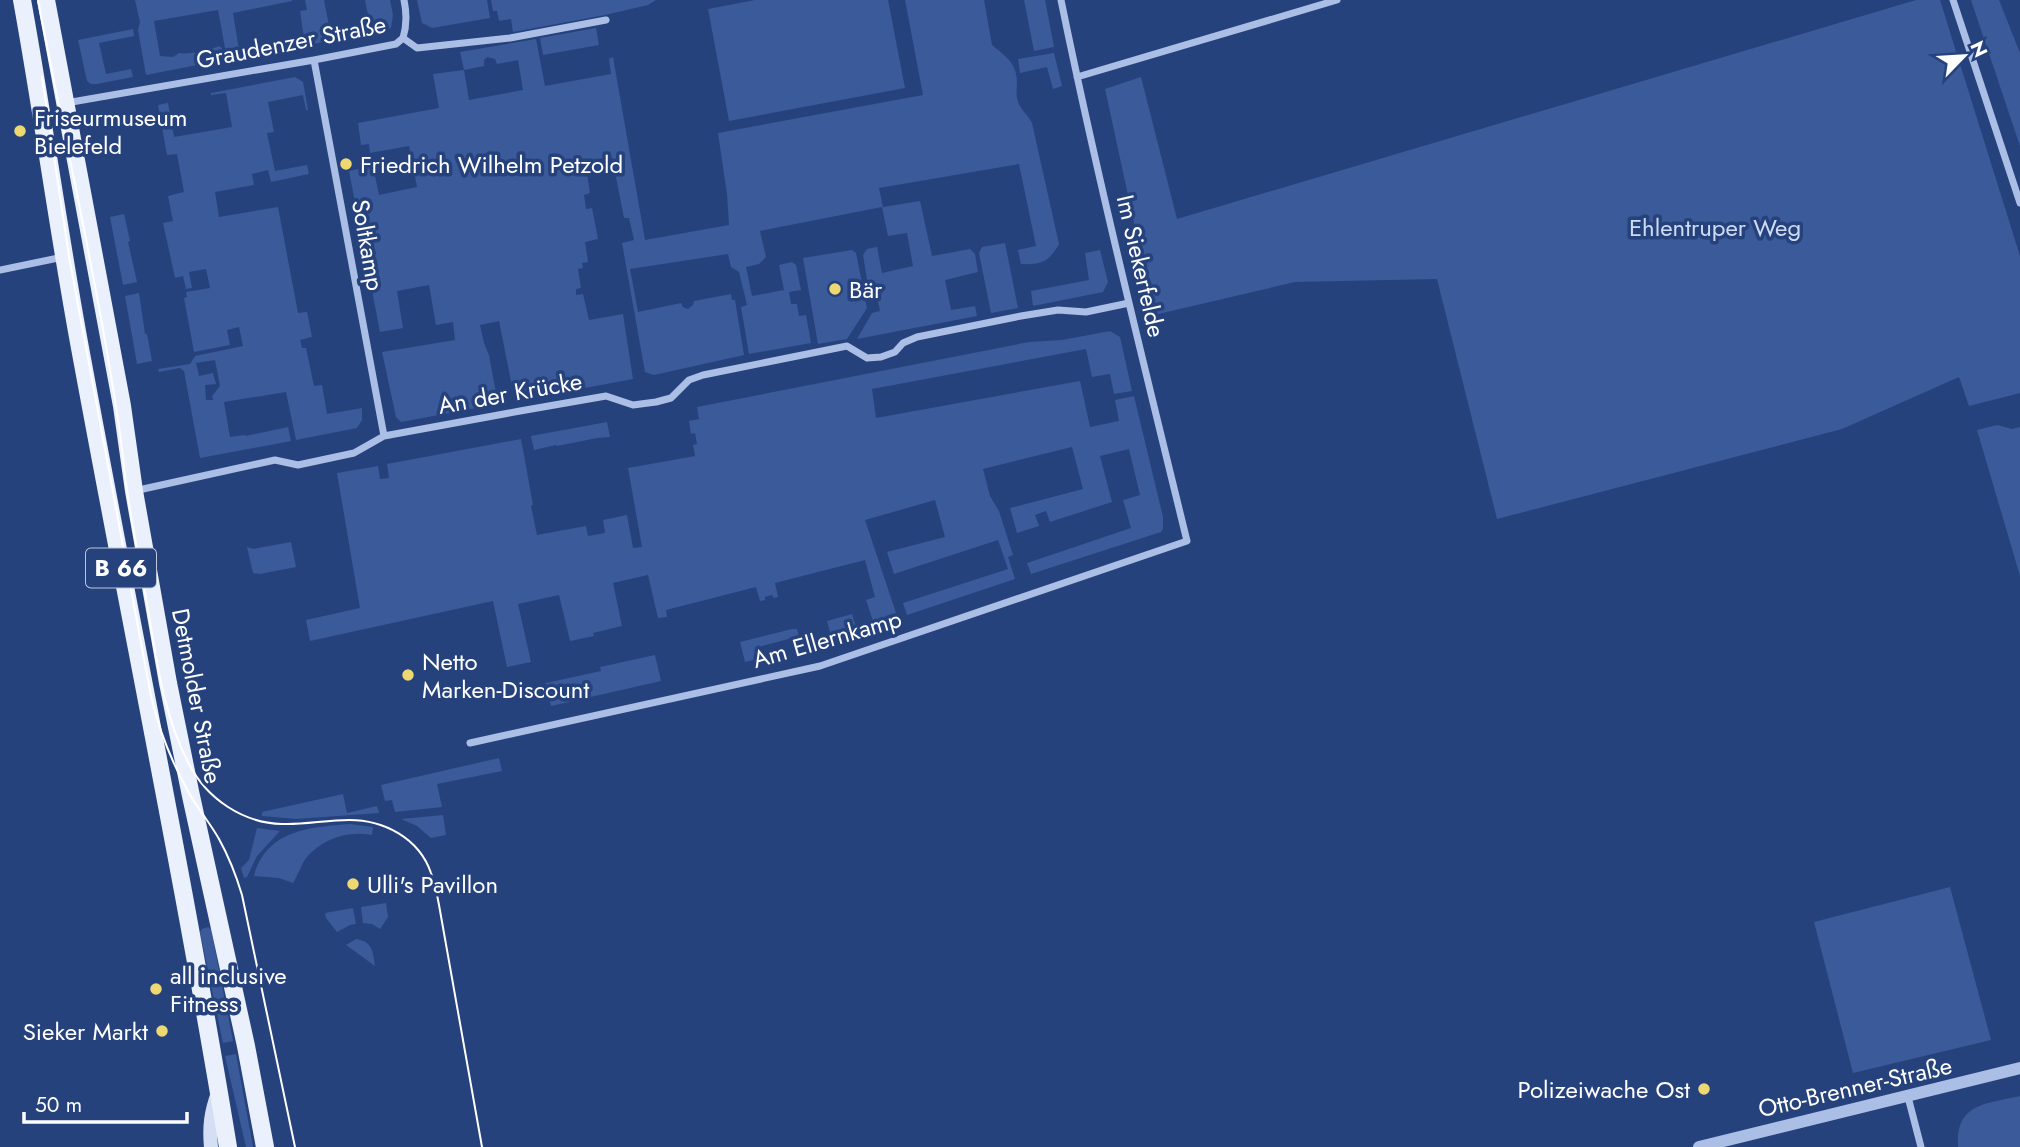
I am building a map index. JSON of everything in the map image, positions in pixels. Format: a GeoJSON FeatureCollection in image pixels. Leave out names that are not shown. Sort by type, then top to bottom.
{"type":"FeatureCollection","features":[{"type":"Feature","properties":{"kind":"main road","name":"Detmolder Straße"},"geometry":{"type":"LineString","coordinates":[[22,0],[64,257],[228,1147]]}},
{"type":"Feature","properties":{"kind":"main road","name":"Detmolder Straße"},"geometry":{"type":"LineString","coordinates":[[46,0],[122,406],[134,491],[180,745],[230,969],[265,1147]]}},
{"type":"Feature","properties":{"kind":"main road"},"geometry":{"type":"LineString","coordinates":[[64,257],[93,251]]}},
{"type":"Feature","properties":{"kind":"main road"},"geometry":{"type":"LineString","coordinates":[[211,1147],[209,1130],[219,1091]]}},
{"type":"Feature","properties":{"kind":"street"},"geometry":{"type":"LineString","coordinates":[[403,38],[407,27],[404,0]]}},
{"type":"Feature","properties":{"kind":"street","name":"Im Siekerfelde"},"geometry":{"type":"LineString","coordinates":[[1061,0],[1129,303],[1187,541]]}},
{"type":"Feature","properties":{"kind":"street"},"geometry":{"type":"LineString","coordinates":[[1077,77],[1338,0]]}},
{"type":"Feature","properties":{"kind":"street"},"geometry":{"type":"LineString","coordinates":[[1953,0],[2020,203]]}},
{"type":"Feature","properties":{"kind":"street","name":"Graudenzer Straße"},"geometry":{"type":"LineString","coordinates":[[65,104],[386,46],[396,44],[403,38],[418,48],[510,38],[606,20]]}},
{"type":"Feature","properties":{"kind":"street","name":"Soltkamp"},"geometry":{"type":"LineString","coordinates":[[314,60],[384,436]]}},
{"type":"Feature","properties":{"kind":"street"},"geometry":{"type":"LineString","coordinates":[[0,270],[64,257]]}},
{"type":"Feature","properties":{"kind":"street","name":"An der Krücke"},"geometry":{"type":"LineString","coordinates":[[134,491],[275,460],[298,465],[354,453],[384,436],[606,396],[633,405],[645,404],[671,398],[689,380],[703,375],[847,346],[867,358],[881,357],[895,352],[903,343],[917,337],[1058,310],[1086,312],[1129,303]]}},
{"type":"Feature","properties":{"kind":"street","name":"Am Ellernkamp"},"geometry":{"type":"LineString","coordinates":[[470,743],[820,666],[1187,541]]}},
{"type":"Feature","properties":{"kind":"street","name":"Otto-Brenner-Straße"},"geometry":{"type":"LineString","coordinates":[[1699,1147],[2020,1068]]}},
{"type":"Feature","properties":{"kind":"street"},"geometry":{"type":"LineString","coordinates":[[1908,1097],[1921,1147]]}},
{"type":"Feature","properties":{"kind":"green space"},"geometry":{"type":"Polygon","coordinates":[[[135,0],[292,1],[233,13],[240,56],[227,59],[218,10],[154,21],[160,56],[173,57],[179,53],[199,52],[219,46],[222,48],[223,60],[146,75],[135,0]]]}},
{"type":"Feature","properties":{"kind":"green space"},"geometry":{"type":"Polygon","coordinates":[[[305,0],[324,0],[332,41],[305,45],[300,11],[307,10],[305,0]]]}},
{"type":"Feature","properties":{"kind":"green space"},"geometry":{"type":"Polygon","coordinates":[[[365,0],[390,0],[393,15],[391,28],[343,39],[342,31],[370,25],[365,0]]]}},
{"type":"Feature","properties":{"kind":"green space"},"geometry":{"type":"Polygon","coordinates":[[[417,0],[487,0],[490,18],[432,28],[422,23],[417,0]]]}},
{"type":"Feature","properties":{"kind":"green space"},"geometry":{"type":"Polygon","coordinates":[[[491,0],[656,0],[648,5],[605,15],[513,32],[511,19],[499,21],[491,0]]]}},
{"type":"Feature","properties":{"kind":"green space"},"geometry":{"type":"Polygon","coordinates":[[[755,0],[888,0],[905,88],[729,121],[708,9],[755,0]]]}},
{"type":"Feature","properties":{"kind":"green space"},"geometry":{"type":"Polygon","coordinates":[[[905,0],[984,0],[992,45],[1013,65],[1018,101],[1032,123],[1059,244],[1044,261],[1021,264],[1018,250],[1036,246],[1019,164],[879,188],[883,207],[920,201],[932,256],[970,249],[975,254],[978,272],[945,280],[951,310],[975,306],[977,316],[857,339],[872,313],[880,311],[876,292],[869,293],[863,255],[867,249],[877,247],[882,273],[913,266],[907,233],[888,236],[882,207],[760,231],[766,257],[759,264],[746,267],[752,296],[784,290],[779,265],[792,262],[796,265],[801,290],[789,292],[791,304],[797,304],[799,316],[806,315],[811,343],[749,354],[741,307],[747,305],[739,272],[731,267],[728,254],[630,269],[638,312],[681,303],[688,309],[694,301],[731,294],[732,300],[735,300],[744,355],[654,375],[645,372],[622,243],[634,240],[629,218],[624,218],[612,157],[585,161],[590,193],[584,195],[586,209],[592,208],[598,239],[585,242],[588,262],[582,263],[583,268],[578,269],[581,288],[576,289],[576,295],[583,294],[589,320],[623,314],[633,379],[515,401],[499,321],[480,325],[489,355],[498,404],[401,422],[396,417],[382,352],[455,340],[453,322],[436,325],[429,285],[397,291],[403,328],[380,332],[349,171],[373,166],[379,195],[417,187],[409,146],[370,153],[369,144],[361,145],[358,123],[439,108],[433,74],[464,70],[460,52],[536,39],[545,86],[611,74],[609,59],[613,57],[645,240],[729,225],[718,133],[923,95],[905,0]],[[487,57],[484,66],[464,70],[469,100],[523,90],[518,60],[497,64],[495,59],[487,57]]]}},
{"type":"Feature","properties":{"kind":"green space"},"geometry":{"type":"Polygon","coordinates":[[[1024,0],[1045,0],[1054,47],[1034,51],[1024,0]]]}},
{"type":"Feature","properties":{"kind":"green space","name":"Ehlentruper Weg"},"geometry":{"type":"Polygon","coordinates":[[[1916,0],[1940,0],[2020,256],[2020,393],[1969,406],[1959,377],[1842,429],[1497,519],[1437,279],[1295,282],[1154,315],[1105,89],[1141,77],[1177,219],[1916,0]]]}},
{"type":"Feature","properties":{"kind":"green space"},"geometry":{"type":"Polygon","coordinates":[[[1971,0],[1999,0],[2020,53],[2020,146],[1971,0]]]}},
{"type":"Feature","properties":{"kind":"green space"},"geometry":{"type":"Polygon","coordinates":[[[596,28],[599,45],[543,55],[540,38],[596,28]]]}},
{"type":"Feature","properties":{"kind":"green space"},"geometry":{"type":"Polygon","coordinates":[[[133,29],[134,36],[99,43],[106,74],[131,69],[133,77],[97,84],[87,81],[78,40],[133,29]]]}},
{"type":"Feature","properties":{"kind":"green space"},"geometry":{"type":"Polygon","coordinates":[[[1054,53],[1062,86],[1053,89],[1047,67],[1020,73],[1018,59],[1054,53]]]}},
{"type":"Feature","properties":{"kind":"green space"},"geometry":{"type":"Polygon","coordinates":[[[295,77],[303,82],[308,110],[303,95],[268,102],[274,132],[267,133],[275,171],[307,165],[309,174],[271,182],[268,170],[252,174],[254,185],[215,192],[219,217],[278,207],[298,313],[307,312],[312,337],[300,340],[302,348],[306,348],[314,386],[322,385],[327,414],[362,408],[362,420],[357,428],[296,440],[286,392],[224,402],[230,437],[288,427],[291,441],[200,458],[184,371],[180,368],[159,372],[158,369],[190,364],[195,356],[243,346],[239,327],[227,330],[230,345],[194,352],[184,298],[187,297],[186,292],[210,288],[206,269],[189,272],[192,288],[186,289],[183,276],[175,278],[163,223],[173,221],[168,196],[184,192],[177,154],[167,155],[158,105],[168,103],[174,137],[232,127],[226,93],[211,93],[295,77]],[[215,360],[196,363],[199,376],[213,373],[216,384],[205,385],[206,400],[213,400],[212,396],[220,386],[215,360]]]}},
{"type":"Feature","properties":{"kind":"green space"},"geometry":{"type":"Polygon","coordinates":[[[124,214],[137,282],[123,285],[110,217],[124,214]]]}},
{"type":"Feature","properties":{"kind":"green space"},"geometry":{"type":"Polygon","coordinates":[[[1005,243],[1018,308],[991,313],[979,253],[982,247],[1005,243]]]}},
{"type":"Feature","properties":{"kind":"green space"},"geometry":{"type":"Polygon","coordinates":[[[852,250],[856,253],[867,308],[847,339],[818,344],[803,258],[852,250]]]}},
{"type":"Feature","properties":{"kind":"green space"},"geometry":{"type":"Polygon","coordinates":[[[1100,250],[1108,282],[1103,292],[1033,306],[1031,291],[1089,280],[1085,253],[1100,250]]]}},
{"type":"Feature","properties":{"kind":"green space"},"geometry":{"type":"Polygon","coordinates":[[[139,293],[152,361],[137,364],[125,296],[139,293]]]}},
{"type":"Feature","properties":{"kind":"green space"},"geometry":{"type":"Polygon","coordinates":[[[1110,331],[1120,337],[1132,391],[1114,394],[1110,374],[1092,377],[1086,349],[872,389],[876,418],[1080,381],[1090,427],[1119,421],[1115,400],[1134,396],[1163,517],[1161,532],[1031,574],[1027,563],[1131,528],[1123,500],[1140,495],[1129,449],[1100,456],[1112,502],[1050,522],[1046,511],[1035,515],[1039,526],[1017,533],[1010,508],[1083,489],[1072,447],[983,469],[990,496],[999,511],[1013,555],[1008,557],[1015,579],[907,615],[903,603],[1008,569],[998,540],[894,574],[887,552],[945,537],[935,500],[865,520],[898,619],[875,627],[866,600],[875,597],[865,560],[775,583],[778,597],[774,598],[772,595],[760,601],[756,587],[666,610],[667,617],[658,618],[648,575],[613,583],[622,626],[570,641],[559,595],[518,604],[531,662],[507,667],[493,601],[310,641],[306,620],[360,608],[337,473],[378,466],[380,479],[389,478],[387,464],[521,439],[537,535],[586,526],[588,536],[605,533],[603,520],[627,515],[633,548],[642,547],[628,468],[695,456],[693,445],[697,444],[695,433],[691,434],[689,421],[699,419],[697,407],[1029,342],[1062,340],[1110,331]]]}},
{"type":"Feature","properties":{"kind":"green space"},"geometry":{"type":"Polygon","coordinates":[[[607,422],[610,437],[534,450],[531,436],[607,422]]]}},
{"type":"Feature","properties":{"kind":"green space"},"geometry":{"type":"Polygon","coordinates":[[[1997,425],[2012,429],[2020,427],[2020,576],[1977,430],[1997,425]]]}},
{"type":"Feature","properties":{"kind":"green space"},"geometry":{"type":"Polygon","coordinates":[[[291,542],[296,567],[253,573],[247,547],[253,549],[291,542]]]}},
{"type":"Feature","properties":{"kind":"green space"},"geometry":{"type":"Polygon","coordinates":[[[852,614],[857,631],[832,640],[827,621],[852,614]]]}},
{"type":"Feature","properties":{"kind":"green space"},"geometry":{"type":"Polygon","coordinates":[[[797,629],[802,648],[795,650],[792,638],[755,648],[758,659],[745,662],[740,642],[797,629]]]}},
{"type":"Feature","properties":{"kind":"green space"},"geometry":{"type":"Polygon","coordinates":[[[655,655],[661,681],[551,706],[546,683],[655,655]]]}},
{"type":"Feature","properties":{"kind":"green space"},"geometry":{"type":"Polygon","coordinates":[[[499,758],[502,771],[437,784],[442,807],[395,812],[392,800],[385,801],[381,785],[499,758]]]}},
{"type":"Feature","properties":{"kind":"green space"},"geometry":{"type":"Polygon","coordinates":[[[343,794],[347,813],[377,806],[379,813],[296,819],[262,816],[262,812],[343,794]]]}},
{"type":"Feature","properties":{"kind":"green space"},"geometry":{"type":"Polygon","coordinates":[[[443,815],[446,835],[431,838],[417,826],[401,819],[443,815]]]}},
{"type":"Feature","properties":{"kind":"green space"},"geometry":{"type":"Polygon","coordinates":[[[350,824],[373,827],[372,835],[345,835],[328,841],[306,858],[293,883],[279,878],[254,876],[268,849],[279,840],[305,830],[350,824]]]}},
{"type":"Feature","properties":{"kind":"green space"},"geometry":{"type":"Polygon","coordinates":[[[257,828],[280,831],[257,856],[244,878],[241,868],[249,860],[257,828]]]}},
{"type":"Feature","properties":{"kind":"green space"},"geometry":{"type":"Polygon","coordinates":[[[1950,887],[1991,1040],[1853,1073],[1814,922],[1950,887]]]}},
{"type":"Feature","properties":{"kind":"green space"},"geometry":{"type":"Polygon","coordinates":[[[386,903],[388,917],[380,929],[363,923],[361,907],[386,903]]]}},
{"type":"Feature","properties":{"kind":"green space"},"geometry":{"type":"Polygon","coordinates":[[[353,908],[356,924],[337,932],[325,913],[353,908]]]}},
{"type":"Feature","properties":{"kind":"green space"},"geometry":{"type":"Polygon","coordinates":[[[208,927],[211,929],[233,1041],[223,1043],[200,932],[208,927]]]}},
{"type":"Feature","properties":{"kind":"green space"},"geometry":{"type":"Polygon","coordinates":[[[356,939],[369,945],[375,966],[346,945],[356,939]]]}},
{"type":"Feature","properties":{"kind":"green space"},"geometry":{"type":"Polygon","coordinates":[[[236,1054],[253,1147],[246,1147],[225,1056],[236,1054]]]}},
{"type":"Feature","properties":{"kind":"green space"},"geometry":{"type":"Polygon","coordinates":[[[2020,1096],[2020,1147],[1958,1147],[1958,1133],[1967,1114],[1985,1104],[2020,1096]]]}},
{"type":"Feature","properties":{"kind":"tram line"},"geometry":{"type":"LineString","coordinates":[[38,0],[99,305],[118,417],[129,506],[155,653],[174,729],[197,777],[216,798],[240,814],[268,823],[282,824],[349,820],[375,823],[399,833],[418,850],[431,873],[437,893],[482,1147]]}},
{"type":"Feature","properties":{"kind":"tram line"},"geometry":{"type":"LineString","coordinates":[[42,77],[69,256],[151,696],[162,734],[177,770],[223,846],[240,888],[295,1147]]}},
{"type":"Feature","properties":{"kind":"place","name":"Friseurmuseum Bielefeld"},"geometry":{"type":"Point","coordinates":[20,131]}},
{"type":"Feature","properties":{"kind":"place","name":"Friedrich Wilhelm Petzold"},"geometry":{"type":"Point","coordinates":[346,164]}},
{"type":"Feature","properties":{"kind":"place","name":"Bär"},"geometry":{"type":"Point","coordinates":[835,289]}},
{"type":"Feature","properties":{"kind":"place","name":"Netto Marken-Discount"},"geometry":{"type":"Point","coordinates":[408,675]}},
{"type":"Feature","properties":{"kind":"place","name":"Ulli's Pavillon"},"geometry":{"type":"Point","coordinates":[353,884]}},
{"type":"Feature","properties":{"kind":"place","name":"all inclusive Fitness"},"geometry":{"type":"Point","coordinates":[156,989]}},
{"type":"Feature","properties":{"kind":"place","name":"Sieker Markt"},"geometry":{"type":"Point","coordinates":[162,1031]}},
{"type":"Feature","properties":{"kind":"place","name":"Polizeiwache Ost"},"geometry":{"type":"Point","coordinates":[1704,1089]}}]}
